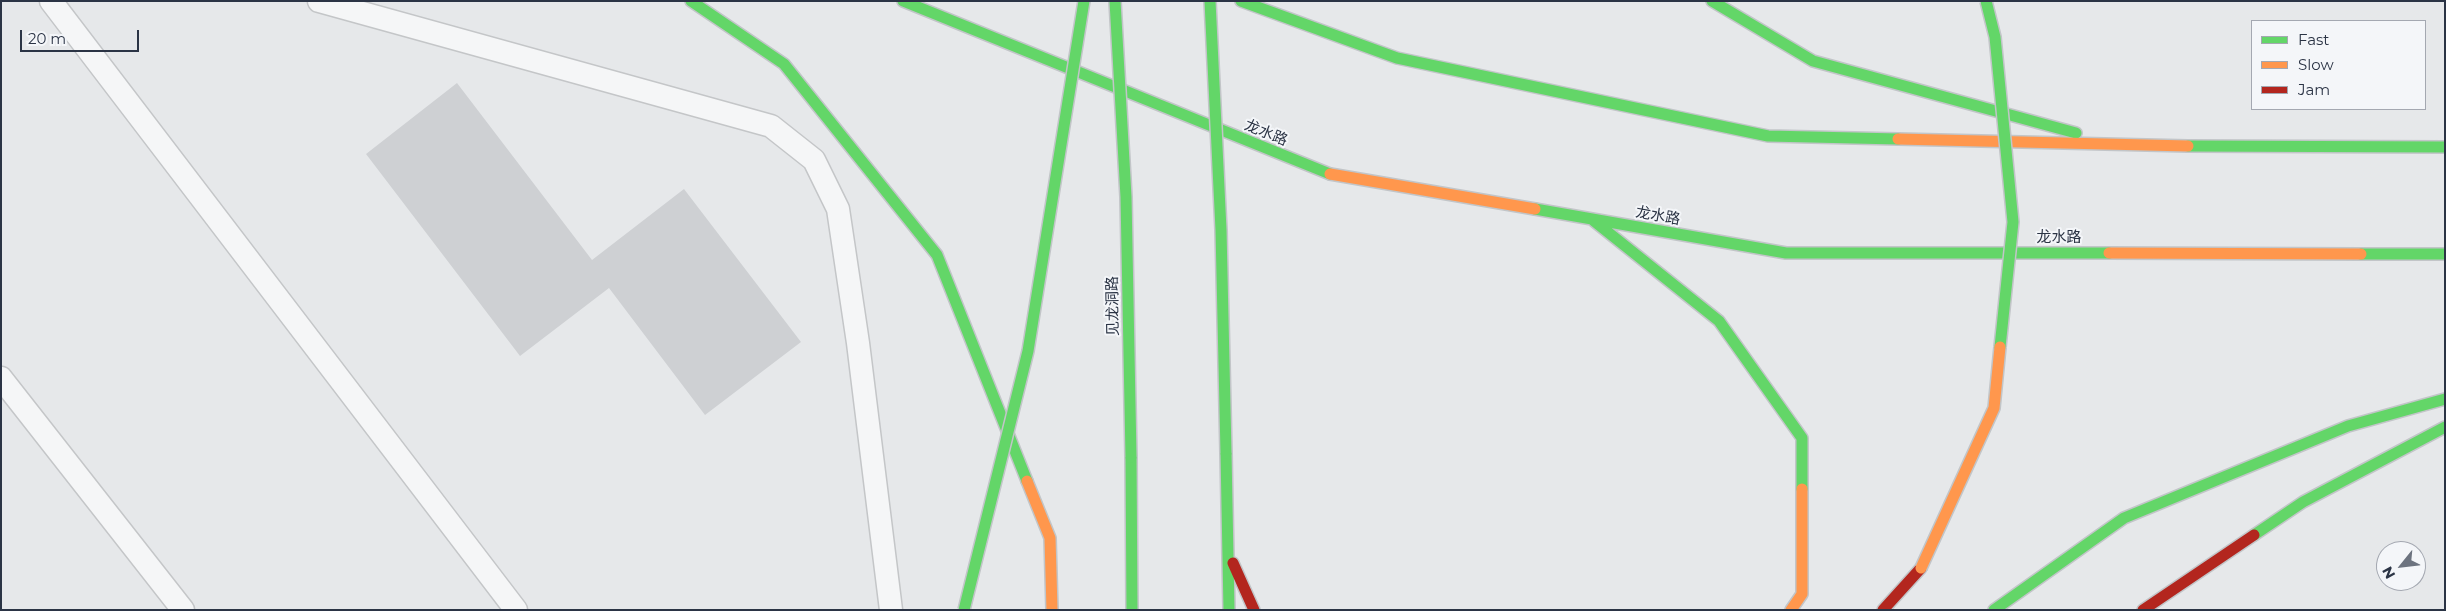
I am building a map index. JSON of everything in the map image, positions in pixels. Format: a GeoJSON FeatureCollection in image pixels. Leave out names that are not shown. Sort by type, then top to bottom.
{"type":"FeatureCollection","features":[{"type":"Feature","properties":{"kind":"main road"},"geometry":{"type":"LineString","coordinates":[[691,1],[784,64],[937,256],[1050,538],[1052,610]]}},
{"type":"Feature","properties":{"kind":"main road","name":"龙水路"},"geometry":{"type":"LineString","coordinates":[[903,1],[1325,173],[1786,253],[2445,254]]}},
{"type":"Feature","properties":{"kind":"main road"},"geometry":{"type":"LineString","coordinates":[[964,610],[1028,351],[1084,1]]}},
{"type":"Feature","properties":{"kind":"main road","name":"见龙洞路"},"geometry":{"type":"LineString","coordinates":[[1115,1],[1126,197],[1132,610]]}},
{"type":"Feature","properties":{"kind":"main road"},"geometry":{"type":"LineString","coordinates":[[1210,1],[1221,230],[1229,610]]}},
{"type":"Feature","properties":{"kind":"main road"},"geometry":{"type":"LineString","coordinates":[[1240,1],[1397,58],[1768,136],[2253,147],[2445,148]]}},
{"type":"Feature","properties":{"kind":"main road"},"geometry":{"type":"LineString","coordinates":[[1712,1],[1813,61],[2116,144]]}},
{"type":"Feature","properties":{"kind":"main road"},"geometry":{"type":"LineString","coordinates":[[1883,610],[1921,568],[1994,408],[2013,222],[1995,36],[1986,1]]}},
{"type":"Feature","properties":{"kind":"main road"},"geometry":{"type":"LineString","coordinates":[[1592,220],[1718,321],[1802,438],[1802,594],[1791,610]]}},
{"type":"Feature","properties":{"kind":"main road"},"geometry":{"type":"LineString","coordinates":[[1994,610],[2124,518],[2348,426],[2445,399]]}},
{"type":"Feature","properties":{"kind":"main road"},"geometry":{"type":"LineString","coordinates":[[2143,610],[2304,502],[2445,427]]}},
{"type":"Feature","properties":{"kind":"main road"},"geometry":{"type":"LineString","coordinates":[[1228,553],[1254,610]]}},
{"type":"Feature","properties":{"kind":"lane"},"geometry":{"type":"LineString","coordinates":[[51,1],[516,610]]}},
{"type":"Feature","properties":{"kind":"lane"},"geometry":{"type":"LineString","coordinates":[[319,1],[770,126],[814,160],[838,208],[858,343],[891,610]]}},
{"type":"Feature","properties":{"kind":"lane"},"geometry":{"type":"LineString","coordinates":[[1,378],[183,610]]}},
{"type":"Feature","properties":{"kind":"building"},"geometry":{"type":"Polygon","coordinates":[[[457,83],[592,260],[684,189],[801,342],[705,415],[609,288],[520,356],[366,154],[457,83]]]}},
{"type":"Feature","properties":{"kind":"traffic: fast"},"geometry":{"type":"LineString","coordinates":[[691,1],[784,64],[937,255],[1027,481]]}},
{"type":"Feature","properties":{"kind":"traffic: fast"},"geometry":{"type":"LineString","coordinates":[[903,1],[1330,174]]}},
{"type":"Feature","properties":{"kind":"traffic: fast"},"geometry":{"type":"LineString","coordinates":[[964,610],[1028,351],[1084,1]]}},
{"type":"Feature","properties":{"kind":"traffic: fast"},"geometry":{"type":"LineString","coordinates":[[1115,1],[1126,197],[1131,457]]}},
{"type":"Feature","properties":{"kind":"traffic: fast"},"geometry":{"type":"LineString","coordinates":[[1210,1],[1221,230],[1226,453]]}},
{"type":"Feature","properties":{"kind":"traffic: fast"},"geometry":{"type":"LineString","coordinates":[[1241,1],[1397,58],[1768,136],[1898,139]]}},
{"type":"Feature","properties":{"kind":"traffic: fast"},"geometry":{"type":"LineString","coordinates":[[1712,1],[1813,61],[2076,133]]}},
{"type":"Feature","properties":{"kind":"traffic: fast"},"geometry":{"type":"LineString","coordinates":[[1986,1],[1995,37],[2013,222],[2000,347]]}},
{"type":"Feature","properties":{"kind":"traffic: fast"},"geometry":{"type":"LineString","coordinates":[[2188,146],[2445,147]]}},
{"type":"Feature","properties":{"kind":"traffic: fast"},"geometry":{"type":"LineString","coordinates":[[1535,209],[1786,253],[2109,253]]}},
{"type":"Feature","properties":{"kind":"traffic: fast"},"geometry":{"type":"LineString","coordinates":[[1594,221],[1719,321],[1802,438],[1802,489]]}},
{"type":"Feature","properties":{"kind":"traffic: fast"},"geometry":{"type":"LineString","coordinates":[[2361,254],[2445,254]]}},
{"type":"Feature","properties":{"kind":"traffic: fast"},"geometry":{"type":"LineString","coordinates":[[1994,610],[2124,518],[2348,426],[2445,399]]}},
{"type":"Feature","properties":{"kind":"traffic: fast"},"geometry":{"type":"LineString","coordinates":[[2254,535],[2303,502],[2445,427]]}},
{"type":"Feature","properties":{"kind":"traffic: fast"},"geometry":{"type":"LineString","coordinates":[[1226,453],[1229,610]]}},
{"type":"Feature","properties":{"kind":"traffic: fast"},"geometry":{"type":"LineString","coordinates":[[1131,457],[1132,610]]}},
{"type":"Feature","properties":{"kind":"traffic: slow"},"geometry":{"type":"LineString","coordinates":[[1898,139],[2188,146]]}},
{"type":"Feature","properties":{"kind":"traffic: slow"},"geometry":{"type":"LineString","coordinates":[[1330,174],[1535,209]]}},
{"type":"Feature","properties":{"kind":"traffic: slow"},"geometry":{"type":"LineString","coordinates":[[2109,253],[2361,254]]}},
{"type":"Feature","properties":{"kind":"traffic: slow"},"geometry":{"type":"LineString","coordinates":[[1921,568],[1994,408],[2000,347]]}},
{"type":"Feature","properties":{"kind":"traffic: slow"},"geometry":{"type":"LineString","coordinates":[[1027,481],[1050,538],[1052,610]]}},
{"type":"Feature","properties":{"kind":"traffic: slow"},"geometry":{"type":"LineString","coordinates":[[1791,610],[1802,594],[1802,489]]}},
{"type":"Feature","properties":{"kind":"traffic: jam"},"geometry":{"type":"LineString","coordinates":[[2143,610],[2254,535]]}},
{"type":"Feature","properties":{"kind":"traffic: jam"},"geometry":{"type":"LineString","coordinates":[[1233,563],[1254,610]]}},
{"type":"Feature","properties":{"kind":"traffic: jam"},"geometry":{"type":"LineString","coordinates":[[1883,610],[1921,568]]}}]}
